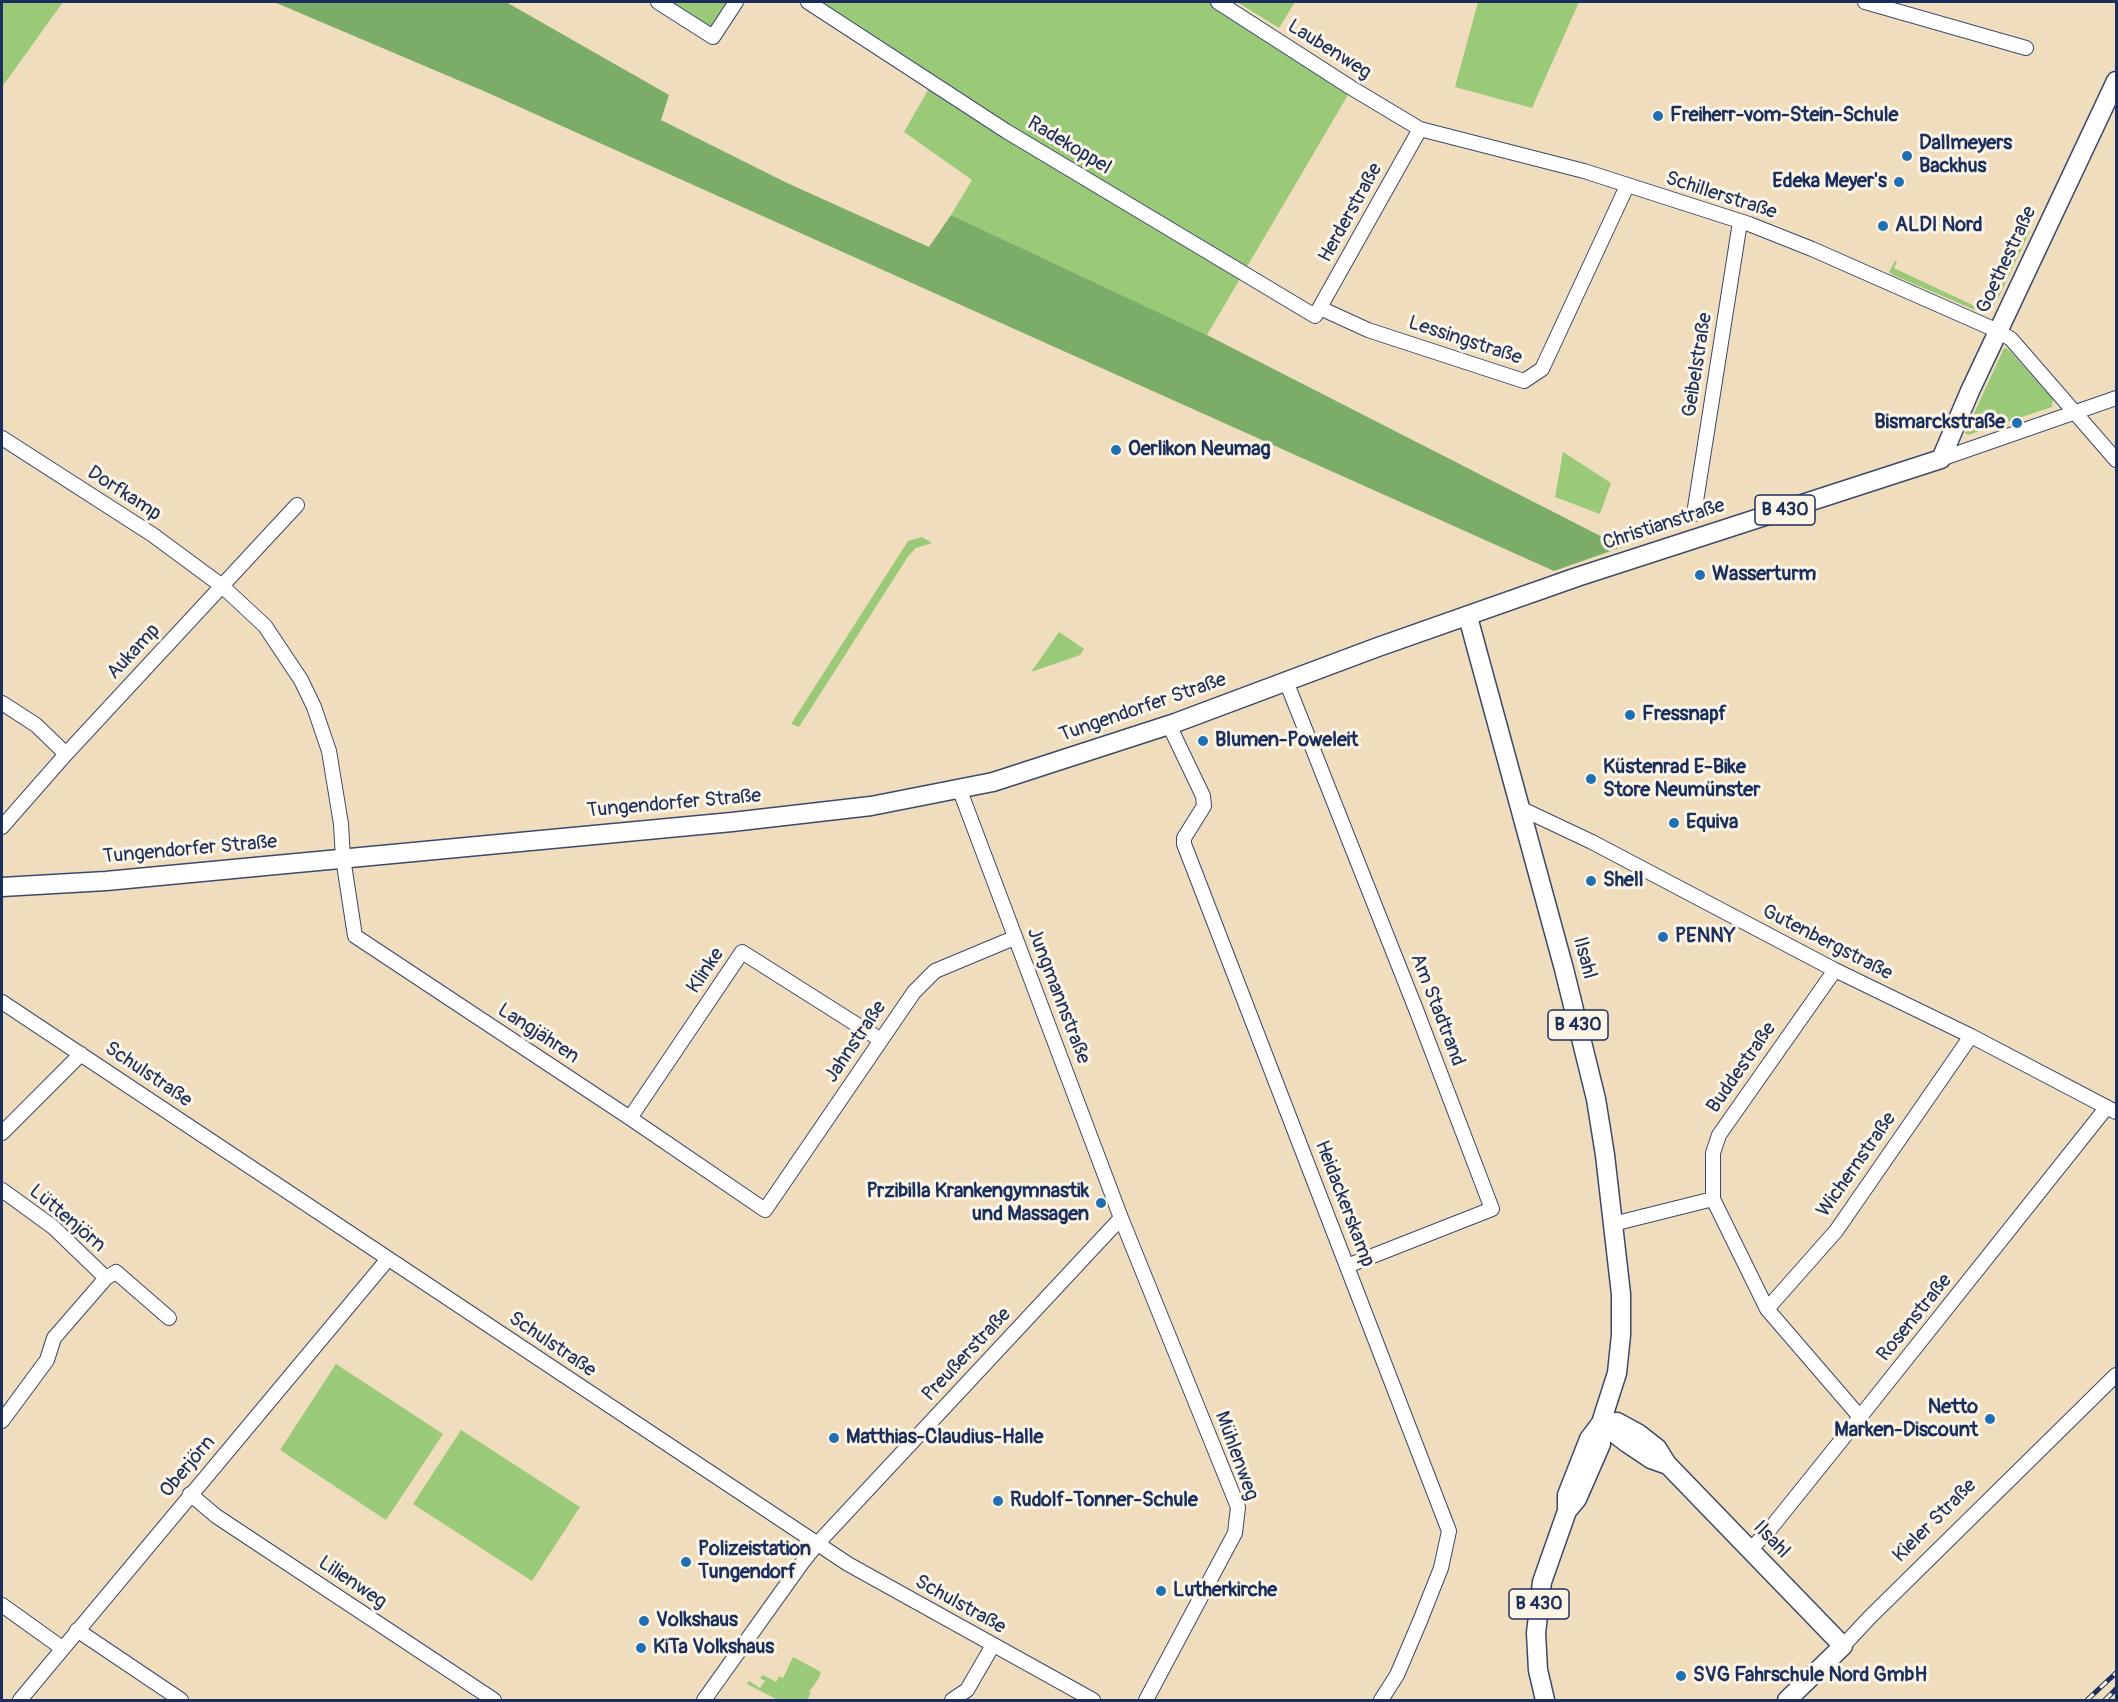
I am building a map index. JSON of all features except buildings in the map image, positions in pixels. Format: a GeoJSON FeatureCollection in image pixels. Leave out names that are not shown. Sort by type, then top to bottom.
{"type":"FeatureCollection","features":[{"type":"Feature","properties":{"kind":"main road","name":"Goethestraße"},"geometry":{"type":"LineString","coordinates":[[1941,459],[1998,331],[2116,81]]}},
{"type":"Feature","properties":{"kind":"main road","name":"Christianstraße"},"geometry":{"type":"LineString","coordinates":[[1330,664],[1587,574],[1941,459]]}},
{"type":"Feature","properties":{"kind":"main road","name":"Ilsahl"},"geometry":{"type":"LineString","coordinates":[[1468,617],[1596,1099],[1621,1294],[1621,1335],[1617,1373],[1601,1423]]}},
{"type":"Feature","properties":{"kind":"main road","name":"Tungendorfer Straße"},"geometry":{"type":"LineString","coordinates":[[2,887],[106,881],[732,822],[871,806],[993,782],[1169,725],[1330,664]]}},
{"type":"Feature","properties":{"kind":"main road","name":"Ilsahl"},"geometry":{"type":"LineString","coordinates":[[1601,1423],[1617,1422],[1657,1448],[1667,1464],[1843,1646]]}},
{"type":"Feature","properties":{"kind":"main road","name":"Ilsahl"},"geometry":{"type":"LineString","coordinates":[[1601,1423],[1651,1459],[1667,1464]]}},
{"type":"Feature","properties":{"kind":"main road","name":"B 430"},"geometry":{"type":"LineString","coordinates":[[1567,1511],[1577,1499],[1601,1444],[1601,1423]]}},
{"type":"Feature","properties":{"kind":"main road","name":"B 430"},"geometry":{"type":"LineString","coordinates":[[1545,1701],[1538,1670],[1536,1633],[1542,1582],[1567,1511],[1567,1494],[1589,1439],[1601,1423]]}},
{"type":"Feature","properties":{"kind":"main road"},"geometry":{"type":"LineString","coordinates":[[1594,1461],[1627,1443]]}},
{"type":"Feature","properties":{"kind":"main road","name":"Kieler Straße"},"geometry":{"type":"LineString","coordinates":[[1787,1701],[1843,1646]]}},
{"type":"Feature","properties":{"kind":"street"},"geometry":{"type":"LineString","coordinates":[[658,2],[713,36],[736,2]]}},
{"type":"Feature","properties":{"kind":"street","name":"Radekoppel"},"geometry":{"type":"LineString","coordinates":[[808,2],[1006,131],[1317,312]]}},
{"type":"Feature","properties":{"kind":"street","name":"Laubenweg"},"geometry":{"type":"LineString","coordinates":[[1218,2],[1420,129]]}},
{"type":"Feature","properties":{"kind":"street"},"geometry":{"type":"LineString","coordinates":[[1865,2],[2026,48]]}},
{"type":"Feature","properties":{"kind":"street","name":"Herderstraße"},"geometry":{"type":"LineString","coordinates":[[1317,312],[1420,129]]}},
{"type":"Feature","properties":{"kind":"street","name":"Schillerstraße"},"geometry":{"type":"LineString","coordinates":[[1420,129],[1584,171],[1740,222],[1812,249],[1998,331],[2010,339],[2074,413]]}},
{"type":"Feature","properties":{"kind":"street","name":"Lessingstraße"},"geometry":{"type":"LineString","coordinates":[[1317,312],[1524,381],[1542,369],[1627,186]]}},
{"type":"Feature","properties":{"kind":"street","name":"Geibelstraße"},"geometry":{"type":"LineString","coordinates":[[1694,514],[1740,222]]}},
{"type":"Feature","properties":{"kind":"street","name":"Christianstraße"},"geometry":{"type":"LineString","coordinates":[[1941,459],[2116,398]]}},
{"type":"Feature","properties":{"kind":"street"},"geometry":{"type":"LineString","coordinates":[[2074,413],[2116,460]]}},
{"type":"Feature","properties":{"kind":"street","name":"Dorfkamp"},"geometry":{"type":"LineString","coordinates":[[2,438],[153,535],[222,586],[265,626],[301,680],[314,707],[328,751],[341,824],[343,858]]}},
{"type":"Feature","properties":{"kind":"street","name":"Aukamp"},"geometry":{"type":"LineString","coordinates":[[2,827],[66,754],[297,505]]}},
{"type":"Feature","properties":{"kind":"street","name":"Am Stadtrand"},"geometry":{"type":"LineString","coordinates":[[1286,681],[1492,1209],[1347,1266]]}},
{"type":"Feature","properties":{"kind":"street"},"geometry":{"type":"LineString","coordinates":[[2,703],[36,725],[66,754]]}},
{"type":"Feature","properties":{"kind":"street","name":"Heidackerskamp"},"geometry":{"type":"LineString","coordinates":[[1169,725],[1203,796],[1204,806],[1185,838],[1184,844],[1449,1531],[1441,1568],[1420,1621],[1397,1675],[1381,1701]]}},
{"type":"Feature","properties":{"kind":"street","name":"Jungmannstraße"},"geometry":{"type":"LineString","coordinates":[[958,788],[1121,1218]]}},
{"type":"Feature","properties":{"kind":"street","name":"Gutenbergstraße"},"geometry":{"type":"LineString","coordinates":[[1520,808],[1592,842],[1835,970],[1971,1036],[2112,1110]]}},
{"type":"Feature","properties":{"kind":"street","name":"Langjähren"},"geometry":{"type":"LineString","coordinates":[[343,858],[355,936],[765,1210]]}},
{"type":"Feature","properties":{"kind":"street","name":"Jahnstraße"},"geometry":{"type":"LineString","coordinates":[[765,1210],[914,992],[935,971],[1014,938]]}},
{"type":"Feature","properties":{"kind":"street","name":"Klinke"},"geometry":{"type":"LineString","coordinates":[[630,1118],[742,952],[881,1040]]}},
{"type":"Feature","properties":{"kind":"street","name":"Buddestraße"},"geometry":{"type":"LineString","coordinates":[[1835,970],[1719,1135],[1713,1153],[1713,1199],[1767,1310],[1860,1417]]}},
{"type":"Feature","properties":{"kind":"street","name":"Schulstraße"},"geometry":{"type":"LineString","coordinates":[[2,1002],[848,1564],[1093,1701]]}},
{"type":"Feature","properties":{"kind":"street","name":"Wichernstraße"},"geometry":{"type":"LineString","coordinates":[[1767,1310],[1836,1231],[1971,1036]]}},
{"type":"Feature","properties":{"kind":"street"},"geometry":{"type":"LineString","coordinates":[[2,1133],[81,1054]]}},
{"type":"Feature","properties":{"kind":"street","name":"Rosenstraße"},"geometry":{"type":"LineString","coordinates":[[1750,1550],[1770,1529],[2112,1110]]}},
{"type":"Feature","properties":{"kind":"street","name":"Lüttenjörn"},"geometry":{"type":"LineString","coordinates":[[2,1190],[53,1227],[106,1278]]}},
{"type":"Feature","properties":{"kind":"street"},"geometry":{"type":"LineString","coordinates":[[1613,1224],[1713,1199]]}},
{"type":"Feature","properties":{"kind":"street","name":"Preußerstraße"},"geometry":{"type":"LineString","coordinates":[[704,1701],[817,1544],[1121,1218]]}},
{"type":"Feature","properties":{"kind":"street","name":"Mühlenweg"},"geometry":{"type":"LineString","coordinates":[[1121,1218],[1238,1507],[1235,1533],[1146,1701]]}},
{"type":"Feature","properties":{"kind":"street","name":"Oberjörn"},"geometry":{"type":"LineString","coordinates":[[20,1701],[190,1494],[388,1259]]}},
{"type":"Feature","properties":{"kind":"street","name":"Lüttenjörn"},"geometry":{"type":"LineString","coordinates":[[2,1421],[9,1400],[47,1360],[54,1338],[106,1278],[116,1272],[169,1318]]}},
{"type":"Feature","properties":{"kind":"street","name":"Kieler Straße"},"geometry":{"type":"LineString","coordinates":[[1843,1646],[2116,1375]]}},
{"type":"Feature","properties":{"kind":"street","name":"Lilienweg"},"geometry":{"type":"LineString","coordinates":[[190,1494],[216,1516],[494,1701]]}},
{"type":"Feature","properties":{"kind":"street"},"geometry":{"type":"LineString","coordinates":[[2,1605],[62,1648]]}},
{"type":"Feature","properties":{"kind":"street"},"geometry":{"type":"LineString","coordinates":[[77,1630],[181,1701]]}},
{"type":"Feature","properties":{"kind":"street"},"geometry":{"type":"LineString","coordinates":[[952,1701],[967,1690],[993,1645]]}},
{"type":"Feature","properties":{"kind":"green space"},"geometry":{"type":"Polygon","coordinates":[[[2,2],[63,2],[2,87],[2,2]]]}},
{"type":"Feature","properties":{"kind":"green space"},"geometry":{"type":"Polygon","coordinates":[[[274,2],[506,2],[669,95],[661,120],[785,182],[929,247],[951,215],[1207,335],[1622,547],[1554,571],[486,92],[274,2]]]}},
{"type":"Feature","properties":{"kind":"green space"},"geometry":{"type":"Polygon","coordinates":[[[658,2],[736,2],[713,37],[658,2]]]}},
{"type":"Feature","properties":{"kind":"green space"},"geometry":{"type":"Polygon","coordinates":[[[808,2],[1218,2],[1352,88],[1207,335],[951,215],[972,180],[904,132],[932,83],[808,2]]]}},
{"type":"Feature","properties":{"kind":"green space"},"geometry":{"type":"Polygon","coordinates":[[[1237,2],[1295,2],[1279,28],[1237,2]]]}},
{"type":"Feature","properties":{"kind":"green space"},"geometry":{"type":"Polygon","coordinates":[[[1478,2],[1579,2],[1532,108],[1455,87],[1478,2]]]}},
{"type":"Feature","properties":{"kind":"green space"},"geometry":{"type":"Polygon","coordinates":[[[2017,225],[2030,231],[1996,301],[1991,298],[2022,232],[2015,229],[2017,225]]]}},
{"type":"Feature","properties":{"kind":"green space"},"geometry":{"type":"Polygon","coordinates":[[[1895,261],[1897,262],[1894,268],[1900,271],[1977,307],[1981,301],[1988,304],[1990,301],[1995,303],[1994,308],[1986,311],[1975,310],[1893,275],[1889,272],[1895,261]]]}},
{"type":"Feature","properties":{"kind":"green space"},"geometry":{"type":"Polygon","coordinates":[[[2004,348],[2008,349],[2053,399],[2052,407],[1968,435],[1965,433],[2004,348]]]}},
{"type":"Feature","properties":{"kind":"green space"},"geometry":{"type":"Polygon","coordinates":[[[1563,452],[1611,483],[1600,514],[1555,497],[1563,452]]]}},
{"type":"Feature","properties":{"kind":"green space"},"geometry":{"type":"Polygon","coordinates":[[[922,537],[932,543],[916,548],[909,555],[799,727],[791,724],[908,541],[922,537]]]}},
{"type":"Feature","properties":{"kind":"green space"},"geometry":{"type":"Polygon","coordinates":[[[1059,632],[1084,649],[1080,655],[1031,672],[1059,632]]]}},
{"type":"Feature","properties":{"kind":"green space"},"geometry":{"type":"Polygon","coordinates":[[[336,1364],[443,1434],[386,1520],[280,1450],[336,1364]]]}},
{"type":"Feature","properties":{"kind":"green space"},"geometry":{"type":"Polygon","coordinates":[[[461,1430],[580,1507],[532,1581],[413,1504],[461,1430]]]}},
{"type":"Feature","properties":{"kind":"green space"},"geometry":{"type":"Polygon","coordinates":[[[793,1657],[821,1672],[807,1700],[778,1700],[747,1684],[749,1681],[760,1688],[765,1681],[760,1678],[763,1675],[776,1682],[779,1676],[783,1678],[793,1657]]]}},
{"type":"Feature","properties":{"kind":"railway"},"geometry":{"type":"LineString","coordinates":[[2087,1700],[2116,1673]]}},
{"type":"Feature","properties":{"kind":"railway"},"geometry":{"type":"LineString","coordinates":[[2105,1700],[2116,1689]]}},
{"type":"Feature","properties":{"kind":"place","name":"Freiherr-vom-Stein-Schule"},"geometry":{"type":"Point","coordinates":[1658,116]}},
{"type":"Feature","properties":{"kind":"place","name":"Dallmeyers Backhus"},"geometry":{"type":"Point","coordinates":[1907,156]}},
{"type":"Feature","properties":{"kind":"place","name":"Edeka Meyer's"},"geometry":{"type":"Point","coordinates":[1899,182]}},
{"type":"Feature","properties":{"kind":"place","name":"ALDI Nord"},"geometry":{"type":"Point","coordinates":[1883,226]}},
{"type":"Feature","properties":{"kind":"place","name":"Bismarckstraße"},"geometry":{"type":"Point","coordinates":[2017,423]}},
{"type":"Feature","properties":{"kind":"place","name":"Oerlikon Neumag"},"geometry":{"type":"Point","coordinates":[1116,450]}},
{"type":"Feature","properties":{"kind":"place","name":"Wasserturm"},"geometry":{"type":"Point","coordinates":[1700,575]}},
{"type":"Feature","properties":{"kind":"place","name":"Fressnapf"},"geometry":{"type":"Point","coordinates":[1630,715]}},
{"type":"Feature","properties":{"kind":"place","name":"Blumen-Poweleit"},"geometry":{"type":"Point","coordinates":[1203,741]}},
{"type":"Feature","properties":{"kind":"place","name":"Küstenrad E-Bike Store Neumünster"},"geometry":{"type":"Point","coordinates":[1591,779]}},
{"type":"Feature","properties":{"kind":"place","name":"Equiva"},"geometry":{"type":"Point","coordinates":[1674,823]}},
{"type":"Feature","properties":{"kind":"place","name":"Shell"},"geometry":{"type":"Point","coordinates":[1591,881]}},
{"type":"Feature","properties":{"kind":"place","name":"PENNY"},"geometry":{"type":"Point","coordinates":[1663,937]}},
{"type":"Feature","properties":{"kind":"place","name":"Przibilla Krankengymnastik und Massagen"},"geometry":{"type":"Point","coordinates":[1101,1203]}},
{"type":"Feature","properties":{"kind":"place","name":"Netto Marken-Discount"},"geometry":{"type":"Point","coordinates":[1990,1419]}},
{"type":"Feature","properties":{"kind":"place","name":"Matthias-Claudius-Halle"},"geometry":{"type":"Point","coordinates":[834,1438]}},
{"type":"Feature","properties":{"kind":"place","name":"Rudolf-Tonner-Schule"},"geometry":{"type":"Point","coordinates":[998,1501]}},
{"type":"Feature","properties":{"kind":"place","name":"Polizeistation Tungendorf"},"geometry":{"type":"Point","coordinates":[686,1562]}},
{"type":"Feature","properties":{"kind":"place","name":"Lutherkirche"},"geometry":{"type":"Point","coordinates":[1161,1591]}},
{"type":"Feature","properties":{"kind":"place","name":"Volkshaus"},"geometry":{"type":"Point","coordinates":[644,1621]}},
{"type":"Feature","properties":{"kind":"place","name":"KiTa Volkshaus"},"geometry":{"type":"Point","coordinates":[641,1648]}},
{"type":"Feature","properties":{"kind":"place","name":"SVG Fahrschule Nord GmbH"},"geometry":{"type":"Point","coordinates":[1681,1676]}}]}
